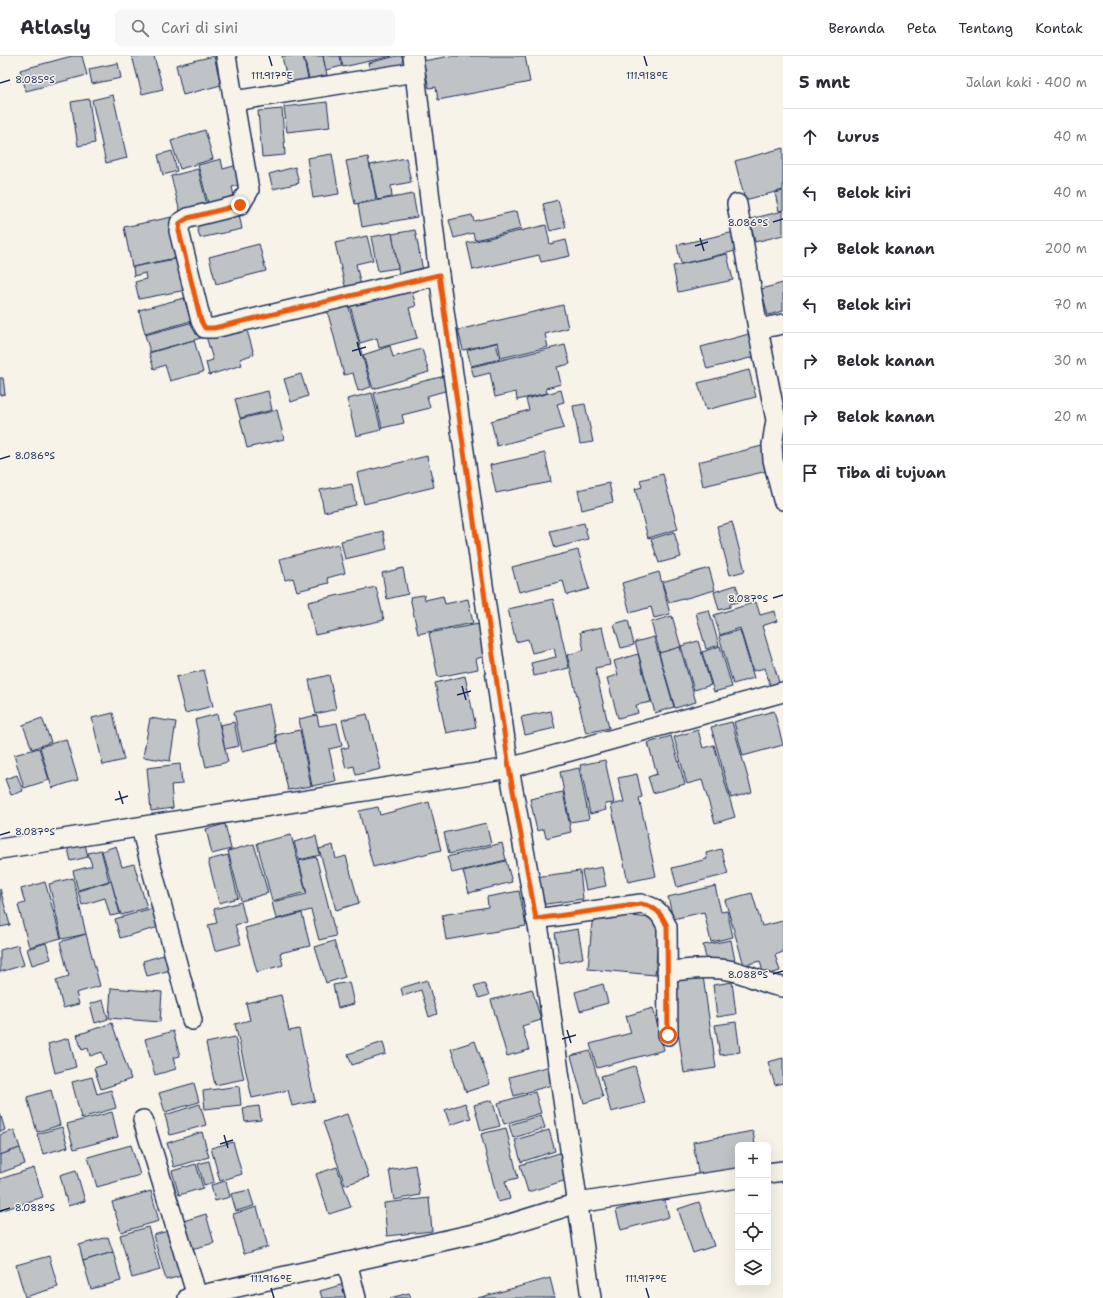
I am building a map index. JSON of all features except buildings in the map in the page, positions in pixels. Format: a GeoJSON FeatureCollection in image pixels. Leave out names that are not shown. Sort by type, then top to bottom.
{"type":"FeatureCollection","features":[{"type":"Feature","properties":{"kind":"street"},"geometry":{"type":"LineString","coordinates":[[226,56],[249,190],[248,194],[240,205],[188,218],[180,223],[179,231],[201,321],[205,328],[214,328],[439,275]]}},
{"type":"Feature","properties":{"kind":"street"},"geometry":{"type":"LineString","coordinates":[[234,101],[414,64],[439,275],[509,768],[536,919],[591,1298]]}},
{"type":"Feature","properties":{"kind":"street"},"geometry":{"type":"LineString","coordinates":[[737,204],[758,329],[776,420],[772,445],[773,460],[783,500]]}},
{"type":"Feature","properties":{"kind":"street"},"geometry":{"type":"LineString","coordinates":[[758,329],[783,324]]}},
{"type":"Feature","properties":{"kind":"street"},"geometry":{"type":"LineString","coordinates":[[0,849],[141,828],[509,768],[783,692]]}},
{"type":"Feature","properties":{"kind":"street"},"geometry":{"type":"LineString","coordinates":[[141,828],[192,1020]]}},
{"type":"Feature","properties":{"kind":"street"},"geometry":{"type":"LineString","coordinates":[[536,919],[641,904],[653,907],[661,914],[667,926],[668,1035]]}},
{"type":"Feature","properties":{"kind":"street"},"geometry":{"type":"LineString","coordinates":[[667,971],[717,969],[732,971],[772,986],[783,987]]}},
{"type":"Feature","properties":{"kind":"street"},"geometry":{"type":"LineString","coordinates":[[144,1120],[192,1297],[488,1231],[578,1203],[735,1178]]}},
{"type":"Feature","properties":{"kind":"street"},"geometry":{"type":"LineString","coordinates":[[771,1173],[783,1171]]}},
{"type":"Feature","properties":{"kind":"street"},"geometry":{"type":"LineString","coordinates":[[347,1262],[356,1298]]}},
{"type":"Feature","properties":{"kind":"route"},"geometry":{"type":"LineString","coordinates":[[240,205],[188,218],[180,223],[179,231],[201,321],[205,328],[214,328],[439,275],[509,768],[536,919],[641,904],[653,907],[661,914],[667,926],[668,1035]]}}]}
